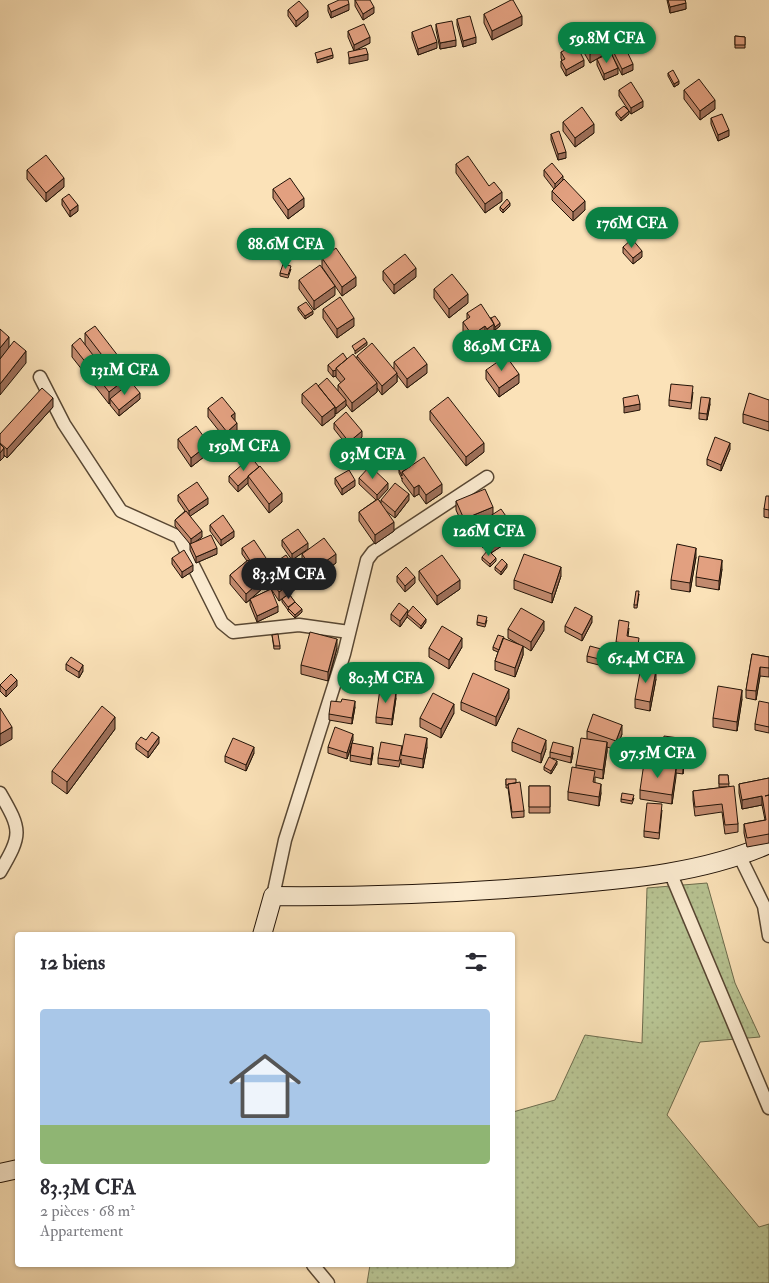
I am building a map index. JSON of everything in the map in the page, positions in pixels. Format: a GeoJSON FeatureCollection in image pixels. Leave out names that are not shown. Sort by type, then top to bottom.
{"type":"FeatureCollection","features":[{"type":"Feature","properties":{"kind":"street"},"geometry":{"type":"LineString","coordinates":[[40,377],[64,424],[121,511],[179,537],[222,623],[233,632],[299,625],[349,632]]}},
{"type":"Feature","properties":{"kind":"street"},"geometry":{"type":"LineString","coordinates":[[263,932],[285,840],[349,632],[367,560],[373,552],[487,477]]}},
{"type":"Feature","properties":{"kind":"street"},"geometry":{"type":"LineString","coordinates":[[0,793],[17,827],[18,837],[0,872]]}},
{"type":"Feature","properties":{"kind":"street"},"geometry":{"type":"LineString","coordinates":[[273,896],[342,896],[490,891],[610,881],[670,872],[740,857],[769,844]]}},
{"type":"Feature","properties":{"kind":"street"},"geometry":{"type":"LineString","coordinates":[[740,857],[764,906],[769,936]]}},
{"type":"Feature","properties":{"kind":"street"},"geometry":{"type":"LineString","coordinates":[[670,872],[769,1108]]}},
{"type":"Feature","properties":{"kind":"street"},"geometry":{"type":"LineString","coordinates":[[0,1173],[15,1170]]}},
{"type":"Feature","properties":{"kind":"street"},"geometry":{"type":"LineString","coordinates":[[315,1267],[328,1283]]}},
{"type":"Feature","properties":{"kind":"green space"},"geometry":{"type":"Polygon","coordinates":[[[707,883],[735,983],[760,1037],[700,1042],[667,1115],[759,1227],[769,1224],[769,1283],[367,1283],[370,1267],[515,1267],[515,1111],[555,1100],[585,1035],[642,1043],[647,888],[707,883]]]}},
{"type":"Feature","properties":{"kind":"building"},"geometry":{"type":"Polygon","coordinates":[[[339,0],[348,0],[349,4],[331,12],[328,5],[339,0]]]}},
{"type":"Feature","properties":{"kind":"building"},"geometry":{"type":"Polygon","coordinates":[[[355,0],[370,0],[374,7],[363,14],[355,0]]]}},
{"type":"Feature","properties":{"kind":"building"},"geometry":{"type":"Polygon","coordinates":[[[513,0],[522,16],[492,31],[484,14],[513,0]]]}},
{"type":"Feature","properties":{"kind":"building"},"geometry":{"type":"Polygon","coordinates":[[[668,0],[685,0],[686,3],[670,7],[668,0]]]}},
{"type":"Feature","properties":{"kind":"building"},"geometry":{"type":"Polygon","coordinates":[[[299,1],[308,11],[296,21],[288,10],[299,1]]]}},
{"type":"Feature","properties":{"kind":"building"},"geometry":{"type":"Polygon","coordinates":[[[470,16],[476,37],[463,41],[457,19],[470,16]]]}},
{"type":"Feature","properties":{"kind":"building"},"geometry":{"type":"Polygon","coordinates":[[[452,21],[456,40],[440,43],[436,24],[452,21]]]}},
{"type":"Feature","properties":{"kind":"building"},"geometry":{"type":"Polygon","coordinates":[[[598,23],[610,42],[590,54],[579,35],[598,23]]]}},
{"type":"Feature","properties":{"kind":"building"},"geometry":{"type":"Polygon","coordinates":[[[364,24],[370,37],[354,45],[348,31],[364,24]]]}},
{"type":"Feature","properties":{"kind":"building"},"geometry":{"type":"Polygon","coordinates":[[[431,25],[437,42],[418,49],[412,32],[431,25]]]}},
{"type":"Feature","properties":{"kind":"building"},"geometry":{"type":"Polygon","coordinates":[[[735,36],[745,37],[745,45],[735,45],[735,36]]]}},
{"type":"Feature","properties":{"kind":"building"},"geometry":{"type":"Polygon","coordinates":[[[623,43],[633,64],[622,69],[612,49],[623,43]]]}},
{"type":"Feature","properties":{"kind":"building"},"geometry":{"type":"Polygon","coordinates":[[[571,47],[574,53],[579,50],[584,60],[566,70],[561,61],[565,59],[561,52],[571,47]]]}},
{"type":"Feature","properties":{"kind":"building"},"geometry":{"type":"Polygon","coordinates":[[[331,48],[333,55],[317,60],[315,53],[331,48]]]}},
{"type":"Feature","properties":{"kind":"building"},"geometry":{"type":"Polygon","coordinates":[[[366,48],[368,54],[349,58],[348,52],[366,48]]]}},
{"type":"Feature","properties":{"kind":"building"},"geometry":{"type":"Polygon","coordinates":[[[611,53],[618,68],[604,74],[597,59],[611,53]]]}},
{"type":"Feature","properties":{"kind":"building"},"geometry":{"type":"Polygon","coordinates":[[[673,70],[679,81],[674,84],[668,73],[673,70]]]}},
{"type":"Feature","properties":{"kind":"building"},"geometry":{"type":"Polygon","coordinates":[[[699,79],[715,100],[700,111],[684,90],[699,79]]]}},
{"type":"Feature","properties":{"kind":"building"},"geometry":{"type":"Polygon","coordinates":[[[631,82],[643,101],[631,108],[619,90],[631,82]]]}},
{"type":"Feature","properties":{"kind":"building"},"geometry":{"type":"Polygon","coordinates":[[[624,106],[629,111],[621,118],[616,112],[624,106]]]}},
{"type":"Feature","properties":{"kind":"building"},"geometry":{"type":"Polygon","coordinates":[[[582,107],[594,124],[575,138],[563,122],[582,107]]]}},
{"type":"Feature","properties":{"kind":"building"},"geometry":{"type":"Polygon","coordinates":[[[722,114],[729,130],[718,135],[711,118],[722,114]]]}},
{"type":"Feature","properties":{"kind":"building"},"geometry":{"type":"Polygon","coordinates":[[[559,131],[566,152],[558,154],[551,134],[559,131]]]}},
{"type":"Feature","properties":{"kind":"building"},"geometry":{"type":"Polygon","coordinates":[[[46,155],[64,178],[46,193],[27,170],[46,155]]]}},
{"type":"Feature","properties":{"kind":"building"},"geometry":{"type":"Polygon","coordinates":[[[468,156],[489,186],[494,182],[502,192],[485,204],[456,164],[468,156]]]}},
{"type":"Feature","properties":{"kind":"building"},"geometry":{"type":"Polygon","coordinates":[[[552,163],[563,176],[555,184],[544,170],[552,163]]]}},
{"type":"Feature","properties":{"kind":"building"},"geometry":{"type":"Polygon","coordinates":[[[290,178],[304,198],[288,210],[273,189],[290,178]]]}},
{"type":"Feature","properties":{"kind":"building"},"geometry":{"type":"Polygon","coordinates":[[[564,179],[585,201],[573,212],[552,191],[564,179]]]}},
{"type":"Feature","properties":{"kind":"building"},"geometry":{"type":"Polygon","coordinates":[[[69,194],[78,205],[70,211],[62,199],[69,194]]]}},
{"type":"Feature","properties":{"kind":"building"},"geometry":{"type":"Polygon","coordinates":[[[507,199],[510,203],[503,210],[500,207],[507,199]]]}},
{"type":"Feature","properties":{"kind":"building"},"geometry":{"type":"Polygon","coordinates":[[[632,239],[642,251],[633,258],[623,247],[632,239]]]}},
{"type":"Feature","properties":{"kind":"building"},"geometry":{"type":"Polygon","coordinates":[[[336,248],[356,277],[342,287],[322,258],[336,248]]]}},
{"type":"Feature","properties":{"kind":"building"},"geometry":{"type":"Polygon","coordinates":[[[405,254],[416,268],[394,285],[383,271],[405,254]]]}},
{"type":"Feature","properties":{"kind":"building"},"geometry":{"type":"Polygon","coordinates":[[[283,264],[291,266],[288,275],[280,273],[283,264]]]}},
{"type":"Feature","properties":{"kind":"building"},"geometry":{"type":"Polygon","coordinates":[[[320,265],[335,286],[314,301],[299,280],[320,265]]]}},
{"type":"Feature","properties":{"kind":"building"},"geometry":{"type":"Polygon","coordinates":[[[452,274],[468,294],[449,309],[434,289],[452,274]]]}},
{"type":"Feature","properties":{"kind":"building"},"geometry":{"type":"Polygon","coordinates":[[[340,297],[354,318],[337,329],[323,309],[340,297]]]}},
{"type":"Feature","properties":{"kind":"building"},"geometry":{"type":"Polygon","coordinates":[[[306,302],[313,311],[305,316],[298,307],[306,302]]]}},
{"type":"Feature","properties":{"kind":"building"},"geometry":{"type":"Polygon","coordinates":[[[481,304],[494,324],[487,329],[485,326],[472,335],[463,322],[470,317],[467,313],[481,304]]]}},
{"type":"Feature","properties":{"kind":"building"},"geometry":{"type":"Polygon","coordinates":[[[495,316],[500,323],[495,327],[491,318],[495,316]]]}},
{"type":"Feature","properties":{"kind":"building"},"geometry":{"type":"Polygon","coordinates":[[[95,326],[132,374],[109,392],[72,345],[80,338],[109,376],[115,372],[85,333],[95,326]]]}},
{"type":"Feature","properties":{"kind":"building"},"geometry":{"type":"Polygon","coordinates":[[[0,329],[9,337],[0,348],[0,329]]]}},
{"type":"Feature","properties":{"kind":"building"},"geometry":{"type":"Polygon","coordinates":[[[364,338],[367,342],[355,351],[352,346],[364,338]]]}},
{"type":"Feature","properties":{"kind":"building"},"geometry":{"type":"Polygon","coordinates":[[[14,341],[26,351],[0,384],[0,359],[14,341]]]}},
{"type":"Feature","properties":{"kind":"building"},"geometry":{"type":"Polygon","coordinates":[[[372,343],[397,373],[382,386],[357,356],[372,343]]]}},
{"type":"Feature","properties":{"kind":"building"},"geometry":{"type":"Polygon","coordinates":[[[414,347],[427,364],[407,379],[394,362],[414,347]]]}},
{"type":"Feature","properties":{"kind":"building"},"geometry":{"type":"Polygon","coordinates":[[[343,353],[347,359],[333,371],[328,365],[343,353]]]}},
{"type":"Feature","properties":{"kind":"building"},"geometry":{"type":"Polygon","coordinates":[[[353,354],[377,383],[352,403],[338,385],[345,379],[336,368],[353,354]]]}},
{"type":"Feature","properties":{"kind":"building"},"geometry":{"type":"Polygon","coordinates":[[[506,356],[519,374],[499,388],[486,370],[506,356]]]}},
{"type":"Feature","properties":{"kind":"building"},"geometry":{"type":"Polygon","coordinates":[[[327,378],[346,400],[336,408],[318,386],[327,378]]]}},
{"type":"Feature","properties":{"kind":"building"},"geometry":{"type":"Polygon","coordinates":[[[131,382],[140,393],[119,410],[110,399],[131,382]]]}},
{"type":"Feature","properties":{"kind":"building"},"geometry":{"type":"Polygon","coordinates":[[[316,383],[335,407],[322,417],[302,394],[316,383]]]}},
{"type":"Feature","properties":{"kind":"building"},"geometry":{"type":"Polygon","coordinates":[[[671,384],[693,386],[691,403],[669,400],[671,384]]]}},
{"type":"Feature","properties":{"kind":"building"},"geometry":{"type":"Polygon","coordinates":[[[42,388],[53,398],[7,449],[0,443],[0,434],[42,388]]]}},
{"type":"Feature","properties":{"kind":"building"},"geometry":{"type":"Polygon","coordinates":[[[749,393],[769,400],[769,422],[743,414],[749,393]]]}},
{"type":"Feature","properties":{"kind":"building"},"geometry":{"type":"Polygon","coordinates":[[[638,395],[640,404],[624,407],[623,398],[638,395]]]}},
{"type":"Feature","properties":{"kind":"building"},"geometry":{"type":"Polygon","coordinates":[[[222,397],[235,413],[231,416],[237,423],[227,432],[208,408],[222,397]]]}},
{"type":"Feature","properties":{"kind":"building"},"geometry":{"type":"Polygon","coordinates":[[[448,397],[484,443],[466,457],[430,411],[448,397]]]}},
{"type":"Feature","properties":{"kind":"building"},"geometry":{"type":"Polygon","coordinates":[[[701,397],[710,398],[707,414],[699,413],[701,397]]]}},
{"type":"Feature","properties":{"kind":"building"},"geometry":{"type":"Polygon","coordinates":[[[346,412],[362,431],[349,442],[334,423],[346,412]]]}},
{"type":"Feature","properties":{"kind":"building"},"geometry":{"type":"Polygon","coordinates":[[[196,426],[209,444],[191,458],[178,439],[196,426]]]}},
{"type":"Feature","properties":{"kind":"building"},"geometry":{"type":"Polygon","coordinates":[[[715,437],[730,443],[721,465],[707,459],[715,437]]]}},
{"type":"Feature","properties":{"kind":"building"},"geometry":{"type":"Polygon","coordinates":[[[0,444],[4,448],[0,453],[0,444]]]}},
{"type":"Feature","properties":{"kind":"building"},"geometry":{"type":"Polygon","coordinates":[[[251,457],[259,467],[238,486],[229,476],[251,457]]]}},
{"type":"Feature","properties":{"kind":"building"},"geometry":{"type":"Polygon","coordinates":[[[424,457],[442,484],[426,495],[419,485],[414,488],[402,472],[424,457]]]}},
{"type":"Feature","properties":{"kind":"building"},"geometry":{"type":"Polygon","coordinates":[[[410,464],[411,466],[402,472],[402,476],[399,470],[410,464]]]}},
{"type":"Feature","properties":{"kind":"building"},"geometry":{"type":"Polygon","coordinates":[[[260,466],[282,493],[269,504],[248,476],[260,466]]]}},
{"type":"Feature","properties":{"kind":"building"},"geometry":{"type":"Polygon","coordinates":[[[370,466],[388,483],[377,495],[359,478],[370,466]]]}},
{"type":"Feature","properties":{"kind":"building"},"geometry":{"type":"Polygon","coordinates":[[[349,470],[355,480],[342,489],[335,478],[349,470]]]}},
{"type":"Feature","properties":{"kind":"building"},"geometry":{"type":"Polygon","coordinates":[[[197,482],[208,498],[189,511],[178,495],[197,482]]]}},
{"type":"Feature","properties":{"kind":"building"},"geometry":{"type":"Polygon","coordinates":[[[395,483],[409,494],[395,512],[381,500],[395,483]]]}},
{"type":"Feature","properties":{"kind":"building"},"geometry":{"type":"Polygon","coordinates":[[[485,489],[493,507],[464,519],[456,501],[485,489]]]}},
{"type":"Feature","properties":{"kind":"building"},"geometry":{"type":"Polygon","coordinates":[[[766,496],[769,496],[769,510],[764,509],[766,496]]]}},
{"type":"Feature","properties":{"kind":"building"},"geometry":{"type":"Polygon","coordinates":[[[378,499],[394,522],[375,535],[359,512],[378,499]]]}},
{"type":"Feature","properties":{"kind":"building"},"geometry":{"type":"Polygon","coordinates":[[[501,509],[508,519],[505,522],[511,531],[491,544],[486,537],[483,539],[475,526],[501,509]]]}},
{"type":"Feature","properties":{"kind":"building"},"geometry":{"type":"Polygon","coordinates":[[[186,511],[202,531],[191,539],[175,520],[186,511]]]}},
{"type":"Feature","properties":{"kind":"building"},"geometry":{"type":"Polygon","coordinates":[[[223,515],[234,531],[221,540],[210,525],[223,515]]]}},
{"type":"Feature","properties":{"kind":"building"},"geometry":{"type":"Polygon","coordinates":[[[298,529],[308,543],[292,554],[282,540],[298,529]]]}},
{"type":"Feature","properties":{"kind":"building"},"geometry":{"type":"Polygon","coordinates":[[[211,535],[217,548],[196,557],[190,544],[211,535]]]}},
{"type":"Feature","properties":{"kind":"building"},"geometry":{"type":"Polygon","coordinates":[[[324,538],[336,554],[313,570],[302,554],[324,538]]]}},
{"type":"Feature","properties":{"kind":"building"},"geometry":{"type":"Polygon","coordinates":[[[254,540],[268,561],[256,570],[242,548],[254,540]]]}},
{"type":"Feature","properties":{"kind":"building"},"geometry":{"type":"Polygon","coordinates":[[[677,544],[696,548],[690,583],[671,580],[677,544]]]}},
{"type":"Feature","properties":{"kind":"building"},"geometry":{"type":"Polygon","coordinates":[[[184,550],[193,565],[182,572],[172,558],[184,550]]]}},
{"type":"Feature","properties":{"kind":"building"},"geometry":{"type":"Polygon","coordinates":[[[488,550],[496,558],[490,564],[482,557],[488,550]]]}},
{"type":"Feature","properties":{"kind":"building"},"geometry":{"type":"Polygon","coordinates":[[[524,554],[561,567],[552,594],[514,580],[524,554]]]}},
{"type":"Feature","properties":{"kind":"building"},"geometry":{"type":"Polygon","coordinates":[[[286,555],[301,576],[279,592],[264,570],[286,555]]]}},
{"type":"Feature","properties":{"kind":"building"},"geometry":{"type":"Polygon","coordinates":[[[442,555],[460,580],[437,596],[419,571],[442,555]]]}},
{"type":"Feature","properties":{"kind":"building"},"geometry":{"type":"Polygon","coordinates":[[[699,556],[722,560],[719,581],[696,577],[699,556]]]}},
{"type":"Feature","properties":{"kind":"building"},"geometry":{"type":"Polygon","coordinates":[[[502,559],[507,564],[501,572],[495,567],[502,559]]]}},
{"type":"Feature","properties":{"kind":"building"},"geometry":{"type":"Polygon","coordinates":[[[248,560],[263,579],[246,594],[230,575],[248,560]]]}},
{"type":"Feature","properties":{"kind":"building"},"geometry":{"type":"Polygon","coordinates":[[[406,567],[415,577],[405,586],[397,576],[406,567]]]}},
{"type":"Feature","properties":{"kind":"building"},"geometry":{"type":"Polygon","coordinates":[[[271,589],[278,606],[257,616],[250,599],[271,589]]]}},
{"type":"Feature","properties":{"kind":"building"},"geometry":{"type":"Polygon","coordinates":[[[636,591],[639,591],[637,605],[634,605],[636,591]]]}},
{"type":"Feature","properties":{"kind":"building"},"geometry":{"type":"Polygon","coordinates":[[[289,594],[295,602],[288,607],[282,599],[289,594]]]}},
{"type":"Feature","properties":{"kind":"building"},"geometry":{"type":"Polygon","coordinates":[[[295,602],[302,609],[295,615],[288,608],[295,602]]]}},
{"type":"Feature","properties":{"kind":"building"},"geometry":{"type":"Polygon","coordinates":[[[399,603],[408,610],[400,621],[391,614],[399,603]]]}},
{"type":"Feature","properties":{"kind":"building"},"geometry":{"type":"Polygon","coordinates":[[[413,606],[426,619],[421,626],[407,614],[413,606]]]}},
{"type":"Feature","properties":{"kind":"building"},"geometry":{"type":"Polygon","coordinates":[[[575,607],[592,616],[582,635],[565,626],[575,607]]]}},
{"type":"Feature","properties":{"kind":"building"},"geometry":{"type":"Polygon","coordinates":[[[521,608],[544,621],[531,642],[508,629],[521,608]]]}},
{"type":"Feature","properties":{"kind":"building"},"geometry":{"type":"Polygon","coordinates":[[[478,615],[487,617],[485,624],[477,622],[478,615]]]}},
{"type":"Feature","properties":{"kind":"building"},"geometry":{"type":"Polygon","coordinates":[[[619,620],[629,622],[627,636],[639,638],[638,645],[616,642],[619,620]]]}},
{"type":"Feature","properties":{"kind":"building"},"geometry":{"type":"Polygon","coordinates":[[[442,626],[462,638],[449,660],[429,648],[442,626]]]}},
{"type":"Feature","properties":{"kind":"building"},"geometry":{"type":"Polygon","coordinates":[[[310,632],[337,639],[328,672],[301,665],[310,632]]]}},
{"type":"Feature","properties":{"kind":"building"},"geometry":{"type":"Polygon","coordinates":[[[278,634],[280,646],[274,646],[272,635],[278,634]]]}},
{"type":"Feature","properties":{"kind":"building"},"geometry":{"type":"Polygon","coordinates":[[[498,635],[504,637],[499,650],[493,647],[498,635]]]}},
{"type":"Feature","properties":{"kind":"building"},"geometry":{"type":"Polygon","coordinates":[[[503,638],[523,646],[515,668],[495,661],[503,638]]]}},
{"type":"Feature","properties":{"kind":"building"},"geometry":{"type":"Polygon","coordinates":[[[590,646],[601,649],[599,659],[587,656],[590,646]]]}},
{"type":"Feature","properties":{"kind":"building"},"geometry":{"type":"Polygon","coordinates":[[[752,654],[769,657],[769,668],[760,667],[756,691],[746,690],[752,654]]]}},
{"type":"Feature","properties":{"kind":"building"},"geometry":{"type":"Polygon","coordinates":[[[71,657],[83,665],[79,672],[66,664],[71,657]]]}},
{"type":"Feature","properties":{"kind":"building"},"geometry":{"type":"Polygon","coordinates":[[[641,667],[656,670],[650,702],[635,699],[641,667]]]}},
{"type":"Feature","properties":{"kind":"building"},"geometry":{"type":"Polygon","coordinates":[[[473,673],[509,689],[496,717],[461,702],[473,673]]]}},
{"type":"Feature","properties":{"kind":"building"},"geometry":{"type":"Polygon","coordinates":[[[11,674],[17,680],[6,691],[0,685],[11,674]]]}},
{"type":"Feature","properties":{"kind":"building"},"geometry":{"type":"Polygon","coordinates":[[[718,686],[742,690],[737,722],[713,718],[718,686]]]}},
{"type":"Feature","properties":{"kind":"building"},"geometry":{"type":"Polygon","coordinates":[[[380,689],[396,692],[392,719],[376,717],[380,689]]]}},
{"type":"Feature","properties":{"kind":"building"},"geometry":{"type":"Polygon","coordinates":[[[433,693],[454,704],[441,729],[420,718],[433,693]]]}},
{"type":"Feature","properties":{"kind":"building"},"geometry":{"type":"Polygon","coordinates":[[[342,699],[355,701],[352,718],[329,714],[331,701],[341,702],[342,699]]]}},
{"type":"Feature","properties":{"kind":"building"},"geometry":{"type":"Polygon","coordinates":[[[759,701],[769,703],[769,727],[755,724],[759,701]]]}},
{"type":"Feature","properties":{"kind":"building"},"geometry":{"type":"Polygon","coordinates":[[[102,706],[115,717],[67,782],[52,771],[102,706]]]}},
{"type":"Feature","properties":{"kind":"building"},"geometry":{"type":"Polygon","coordinates":[[[0,708],[12,727],[0,734],[0,708]]]}},
{"type":"Feature","properties":{"kind":"building"},"geometry":{"type":"Polygon","coordinates":[[[593,714],[622,725],[616,741],[587,731],[593,714]]]}},
{"type":"Feature","properties":{"kind":"building"},"geometry":{"type":"Polygon","coordinates":[[[335,727],[353,734],[347,753],[328,747],[335,727]]]}},
{"type":"Feature","properties":{"kind":"building"},"geometry":{"type":"Polygon","coordinates":[[[518,728],[546,740],[541,754],[512,742],[518,728]]]}},
{"type":"Feature","properties":{"kind":"building"},"geometry":{"type":"Polygon","coordinates":[[[152,732],[159,737],[148,752],[136,743],[141,737],[146,740],[152,732]]]}},
{"type":"Feature","properties":{"kind":"building"},"geometry":{"type":"Polygon","coordinates":[[[405,734],[427,738],[423,759],[401,755],[405,734]]]}},
{"type":"Feature","properties":{"kind":"building"},"geometry":{"type":"Polygon","coordinates":[[[664,736],[686,739],[683,765],[660,762],[664,736]]]}},
{"type":"Feature","properties":{"kind":"building"},"geometry":{"type":"Polygon","coordinates":[[[233,738],[254,747],[246,765],[225,756],[233,738]]]}},
{"type":"Feature","properties":{"kind":"building"},"geometry":{"type":"Polygon","coordinates":[[[581,738],[607,742],[603,770],[576,765],[581,738]]]}},
{"type":"Feature","properties":{"kind":"building"},"geometry":{"type":"Polygon","coordinates":[[[381,742],[402,746],[399,761],[378,758],[381,742]]]}},
{"type":"Feature","properties":{"kind":"building"},"geometry":{"type":"Polygon","coordinates":[[[553,742],[573,747],[571,757],[550,752],[553,742]]]}},
{"type":"Feature","properties":{"kind":"building"},"geometry":{"type":"Polygon","coordinates":[[[352,743],[373,747],[371,759],[350,755],[352,743]]]}},
{"type":"Feature","properties":{"kind":"building"},"geometry":{"type":"Polygon","coordinates":[[[549,757],[557,761],[551,771],[544,767],[549,757]]]}},
{"type":"Feature","properties":{"kind":"building"},"geometry":{"type":"Polygon","coordinates":[[[644,763],[676,768],[672,795],[640,790],[644,763]]]}},
{"type":"Feature","properties":{"kind":"building"},"geometry":{"type":"Polygon","coordinates":[[[572,767],[595,771],[593,782],[601,784],[599,797],[568,792],[572,767]]]}},
{"type":"Feature","properties":{"kind":"building"},"geometry":{"type":"Polygon","coordinates":[[[719,775],[728,775],[729,784],[719,784],[719,775]]]}},
{"type":"Feature","properties":{"kind":"building"},"geometry":{"type":"Polygon","coordinates":[[[769,778],[769,834],[747,838],[744,824],[766,820],[762,796],[742,800],[739,784],[769,778]]]}},
{"type":"Feature","properties":{"kind":"building"},"geometry":{"type":"Polygon","coordinates":[[[506,779],[516,779],[516,783],[506,785],[506,779]]]}},
{"type":"Feature","properties":{"kind":"building"},"geometry":{"type":"Polygon","coordinates":[[[520,782],[524,811],[512,812],[508,784],[520,782]]]}},
{"type":"Feature","properties":{"kind":"building"},"geometry":{"type":"Polygon","coordinates":[[[529,786],[550,786],[550,807],[529,807],[529,786]]]}},
{"type":"Feature","properties":{"kind":"building"},"geometry":{"type":"Polygon","coordinates":[[[734,786],[738,824],[725,825],[722,804],[695,807],[693,791],[734,786]]]}},
{"type":"Feature","properties":{"kind":"building"},"geometry":{"type":"Polygon","coordinates":[[[622,793],[634,795],[632,801],[621,799],[622,793]]]}},
{"type":"Feature","properties":{"kind":"building"},"geometry":{"type":"Polygon","coordinates":[[[647,803],[662,804],[659,833],[644,831],[647,803]]]}}]}
